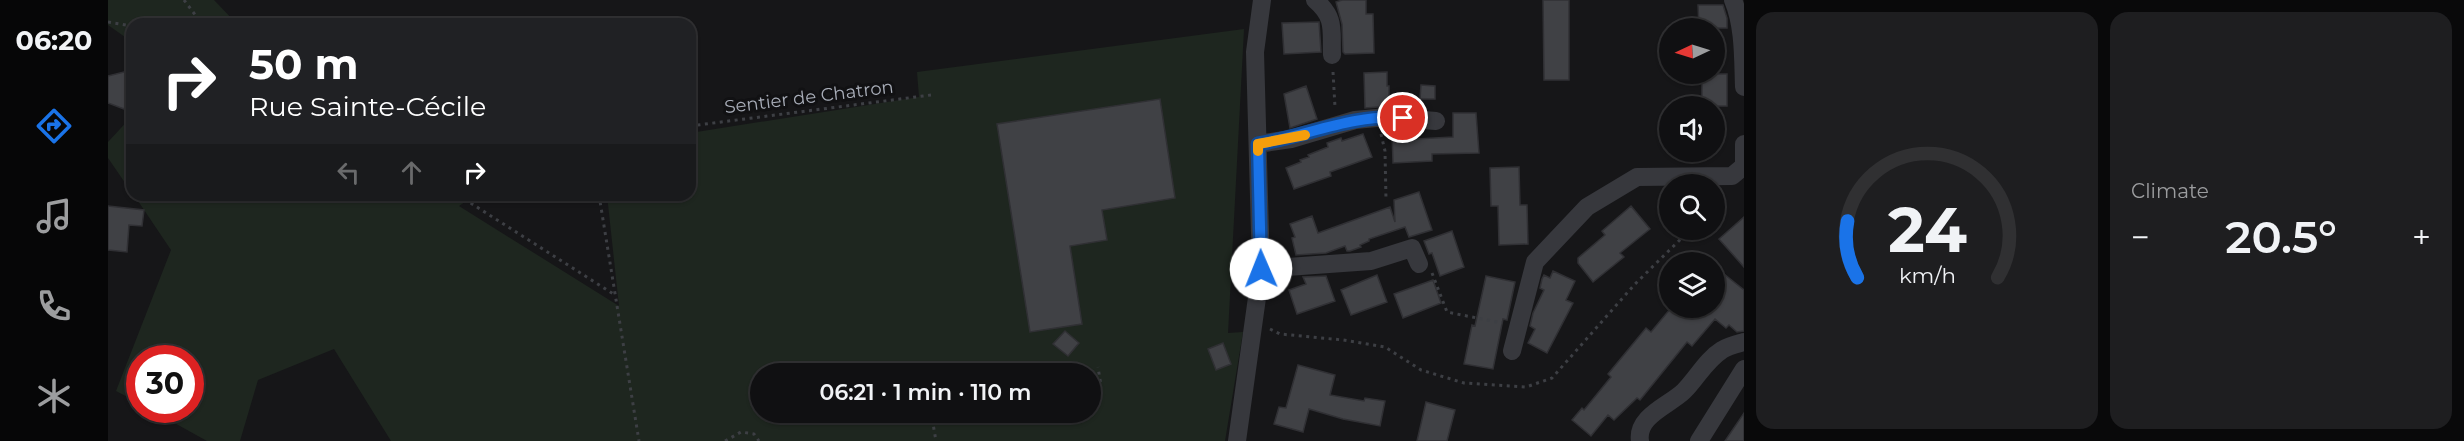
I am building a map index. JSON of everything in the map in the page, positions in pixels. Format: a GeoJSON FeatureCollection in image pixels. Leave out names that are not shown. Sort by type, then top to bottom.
{"type":"FeatureCollection","features":[{"type":"Feature","properties":{"kind":"street"},"geometry":{"type":"LineString","coordinates":[[1238,441],[1261,269],[1255,52],[1262,0]]}},
{"type":"Feature","properties":{"kind":"street"},"geometry":{"type":"LineString","coordinates":[[1315,0],[1326,10],[1331,22],[1332,55]]}},
{"type":"Feature","properties":{"kind":"street"},"geometry":{"type":"LineString","coordinates":[[1733,0],[1738,10],[1744,87]]}},
{"type":"Feature","properties":{"kind":"street"},"geometry":{"type":"LineString","coordinates":[[1258,144],[1291,139],[1355,120],[1377,118],[1436,121]]}},
{"type":"Feature","properties":{"kind":"street"},"geometry":{"type":"LineString","coordinates":[[1512,351],[1535,262],[1587,207],[1636,177],[1732,176],[1744,166],[1744,144]]}},
{"type":"Feature","properties":{"kind":"street"},"geometry":{"type":"LineString","coordinates":[[1261,269],[1371,261],[1412,248],[1419,264]]}},
{"type":"Feature","properties":{"kind":"street"},"geometry":{"type":"LineString","coordinates":[[1640,441],[1639,436],[1646,423],[1660,406],[1683,392],[1702,368],[1722,349],[1744,342]]}},
{"type":"Feature","properties":{"kind":"street"},"geometry":{"type":"LineString","coordinates":[[1699,441],[1744,369]]}},
{"type":"Feature","properties":{"kind":"path"},"geometry":{"type":"LineString","coordinates":[[184,0],[198,18]]}},
{"type":"Feature","properties":{"kind":"path"},"geometry":{"type":"LineString","coordinates":[[108,21],[126,25]]}},
{"type":"Feature","properties":{"kind":"path"},"geometry":{"type":"LineString","coordinates":[[1332,55],[1337,126]]}},
{"type":"Feature","properties":{"kind":"path","name":"Sentier de Chatron"},"geometry":{"type":"LineString","coordinates":[[696,125],[932,94]]}},
{"type":"Feature","properties":{"kind":"path"},"geometry":{"type":"LineString","coordinates":[[1377,118],[1385,151],[1386,201]]}},
{"type":"Feature","properties":{"kind":"path"},"geometry":{"type":"LineString","coordinates":[[467,201],[615,295]]}},
{"type":"Feature","properties":{"kind":"path"},"geometry":{"type":"LineString","coordinates":[[600,201],[639,441]]}},
{"type":"Feature","properties":{"kind":"path"},"geometry":{"type":"LineString","coordinates":[[1255,321],[1280,334],[1385,347],[1421,370],[1464,383],[1526,387],[1551,378],[1635,284],[1680,240]]}},
{"type":"Feature","properties":{"kind":"path"},"geometry":{"type":"LineString","coordinates":[[1419,264],[1428,260],[1447,312],[1519,326]]}},
{"type":"Feature","properties":{"kind":"path"},"geometry":{"type":"LineString","coordinates":[[933,423],[936,441]]}},
{"type":"Feature","properties":{"kind":"path"},"geometry":{"type":"LineString","coordinates":[[725,441],[741,432],[754,434],[759,441]]}},
{"type":"Feature","properties":{"kind":"shaded area"},"geometry":{"type":"Polygon","coordinates":[[[108,0],[214,0],[231,18],[126,18],[126,38],[108,25],[108,0]]]}},
{"type":"Feature","properties":{"kind":"shaded area"},"geometry":{"type":"Polygon","coordinates":[[[1244,29],[1228,333],[1243,332],[1225,441],[391,441],[334,349],[258,380],[240,441],[207,441],[174,423],[204,423],[204,345],[134,345],[171,250],[138,201],[466,201],[459,206],[619,306],[608,201],[696,201],[696,132],[919,97],[917,72],[1244,29]]]}},
{"type":"Feature","properties":{"kind":"shaded area"},"geometry":{"type":"Polygon","coordinates":[[[126,122],[126,184],[108,158],[108,142],[126,122]]]}},
{"type":"Feature","properties":{"kind":"shaded area"},"geometry":{"type":"Polygon","coordinates":[[[126,365],[126,396],[116,391],[126,365]]]}},
{"type":"Feature","properties":{"kind":"building"},"geometry":{"type":"Polygon","coordinates":[[[1366,0],[1366,14],[1373,14],[1374,53],[1345,54],[1343,52],[1342,24],[1336,2],[1366,0]]]}},
{"type":"Feature","properties":{"kind":"building"},"geometry":{"type":"Polygon","coordinates":[[[1543,0],[1569,0],[1569,80],[1544,80],[1543,0]]]}},
{"type":"Feature","properties":{"kind":"building"},"geometry":{"type":"Polygon","coordinates":[[[1698,5],[1723,5],[1727,28],[1725,28],[1725,18],[1699,18],[1698,5]]]}},
{"type":"Feature","properties":{"kind":"building"},"geometry":{"type":"Polygon","coordinates":[[[1319,22],[1321,52],[1284,54],[1282,23],[1319,22]]]}},
{"type":"Feature","properties":{"kind":"building"},"geometry":{"type":"Polygon","coordinates":[[[126,72],[124,109],[108,103],[108,76],[126,72]]]}},
{"type":"Feature","properties":{"kind":"building"},"geometry":{"type":"Polygon","coordinates":[[[1387,72],[1387,86],[1389,86],[1389,96],[1392,96],[1393,106],[1365,108],[1364,73],[1387,72]]]}},
{"type":"Feature","properties":{"kind":"building"},"geometry":{"type":"Polygon","coordinates":[[[1725,74],[1727,74],[1727,106],[1725,106],[1725,96],[1702,96],[1702,84],[1725,84],[1725,74]]]}},
{"type":"Feature","properties":{"kind":"building"},"geometry":{"type":"Polygon","coordinates":[[[1421,85],[1435,86],[1435,99],[1420,99],[1421,85]]]}},
{"type":"Feature","properties":{"kind":"building"},"geometry":{"type":"Polygon","coordinates":[[[1306,86],[1317,119],[1290,128],[1284,94],[1306,86]]]}},
{"type":"Feature","properties":{"kind":"building"},"geometry":{"type":"Polygon","coordinates":[[[1160,99],[1175,198],[1102,210],[1107,240],[1070,246],[1082,324],[1030,332],[997,124],[1160,99]]]}},
{"type":"Feature","properties":{"kind":"building"},"geometry":{"type":"Polygon","coordinates":[[[1453,113],[1476,113],[1479,153],[1432,154],[1432,161],[1393,163],[1392,133],[1406,133],[1406,136],[1416,136],[1416,139],[1453,137],[1453,113]]]}},
{"type":"Feature","properties":{"kind":"building"},"geometry":{"type":"Polygon","coordinates":[[[1363,134],[1372,157],[1330,172],[1331,176],[1294,189],[1286,168],[1328,147],[1327,143],[1363,134]]]}},
{"type":"Feature","properties":{"kind":"building"},"geometry":{"type":"Polygon","coordinates":[[[1519,167],[1520,205],[1527,205],[1528,244],[1499,245],[1498,206],[1491,206],[1490,168],[1519,167]]]}},
{"type":"Feature","properties":{"kind":"building"},"geometry":{"type":"Polygon","coordinates":[[[1419,192],[1432,230],[1409,237],[1405,227],[1369,239],[1360,245],[1361,247],[1350,251],[1347,251],[1345,246],[1326,253],[1296,255],[1292,238],[1295,237],[1290,224],[1312,216],[1318,233],[1390,207],[1395,222],[1394,200],[1419,192]]]}},
{"type":"Feature","properties":{"kind":"building"},"geometry":{"type":"Polygon","coordinates":[[[108,206],[144,210],[142,226],[129,225],[127,252],[108,250],[108,206]]]}},
{"type":"Feature","properties":{"kind":"building"},"geometry":{"type":"Polygon","coordinates":[[[1631,206],[1650,229],[1620,253],[1624,257],[1593,282],[1578,263],[1578,258],[1605,235],[1602,231],[1631,206]]]}},
{"type":"Feature","properties":{"kind":"building"},"geometry":{"type":"Polygon","coordinates":[[[1744,217],[1744,267],[1720,240],[1725,240],[1725,234],[1744,217]]]}},
{"type":"Feature","properties":{"kind":"building"},"geometry":{"type":"Polygon","coordinates":[[[1452,231],[1464,267],[1440,276],[1432,253],[1429,254],[1424,241],[1452,231]]]}},
{"type":"Feature","properties":{"kind":"building"},"geometry":{"type":"Polygon","coordinates":[[[1553,271],[1575,281],[1566,300],[1573,303],[1547,353],[1528,343],[1535,329],[1530,326],[1533,313],[1544,290],[1540,288],[1542,279],[1544,275],[1550,278],[1553,271]]]}},
{"type":"Feature","properties":{"kind":"building"},"geometry":{"type":"Polygon","coordinates":[[[1377,275],[1387,302],[1351,315],[1341,290],[1377,275]]]}},
{"type":"Feature","properties":{"kind":"building"},"geometry":{"type":"Polygon","coordinates":[[[1725,275],[1744,290],[1744,331],[1737,332],[1729,325],[1726,328],[1715,319],[1692,346],[1687,342],[1640,400],[1637,398],[1614,420],[1608,415],[1591,436],[1572,420],[1582,408],[1584,410],[1611,377],[1608,374],[1646,328],[1651,332],[1663,318],[1725,318],[1725,275]]]}},
{"type":"Feature","properties":{"kind":"building"},"geometry":{"type":"Polygon","coordinates":[[[1326,276],[1335,301],[1297,314],[1289,290],[1306,284],[1303,277],[1326,276]]]}},
{"type":"Feature","properties":{"kind":"building"},"geometry":{"type":"Polygon","coordinates":[[[1486,276],[1515,282],[1507,320],[1503,319],[1493,369],[1464,364],[1486,276]]]}},
{"type":"Feature","properties":{"kind":"building"},"geometry":{"type":"Polygon","coordinates":[[[1433,280],[1441,303],[1403,318],[1394,294],[1433,280]]]}},
{"type":"Feature","properties":{"kind":"building"},"geometry":{"type":"Polygon","coordinates":[[[1065,331],[1079,343],[1068,356],[1053,344],[1065,331]]]}},
{"type":"Feature","properties":{"kind":"building"},"geometry":{"type":"Polygon","coordinates":[[[1223,343],[1231,364],[1216,370],[1208,349],[1223,343]]]}},
{"type":"Feature","properties":{"kind":"building"},"geometry":{"type":"Polygon","coordinates":[[[1298,365],[1335,375],[1330,395],[1364,401],[1365,398],[1385,401],[1380,426],[1343,419],[1309,409],[1303,432],[1274,424],[1279,407],[1286,408],[1298,365]]]}},
{"type":"Feature","properties":{"kind":"building"},"geometry":{"type":"Polygon","coordinates":[[[1426,402],[1455,410],[1447,441],[1417,441],[1426,402]]]}},
{"type":"Feature","properties":{"kind":"building"},"geometry":{"type":"Polygon","coordinates":[[[1744,413],[1744,441],[1725,441],[1744,413]]]}},
{"type":"Feature","properties":{"kind":"slow traffic"},"geometry":{"type":"LineString","coordinates":[[1258,151],[1258,144],[1305,135]]}},
{"type":"Feature","properties":{"kind":"route"},"geometry":{"type":"LineString","coordinates":[[1261,269],[1258,144],[1291,139],[1355,120],[1403,118]]}}]}
